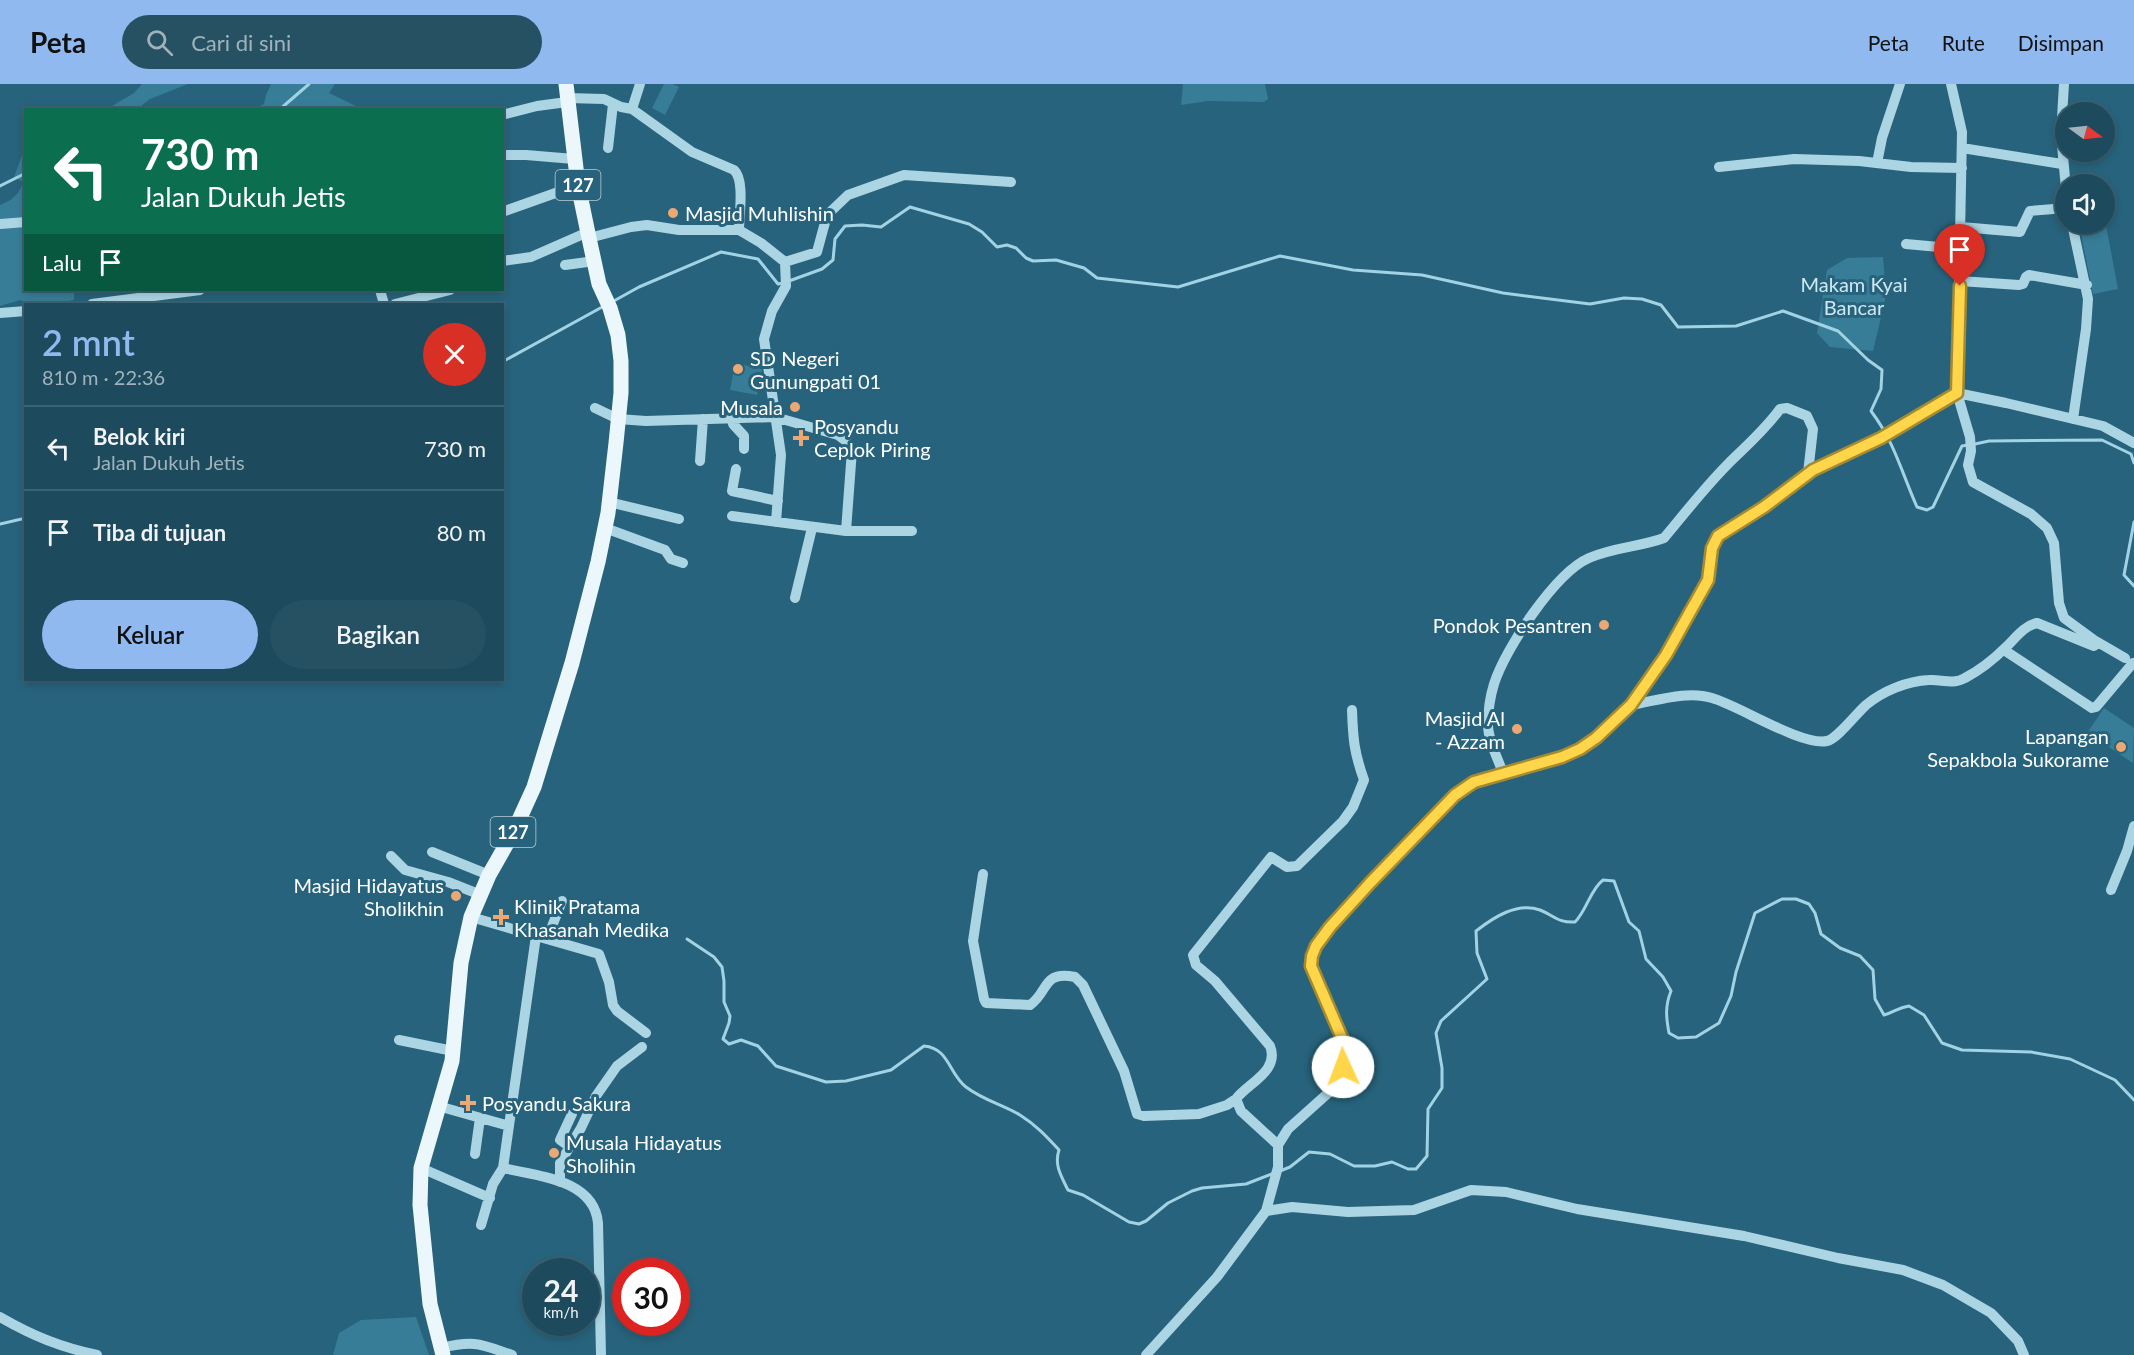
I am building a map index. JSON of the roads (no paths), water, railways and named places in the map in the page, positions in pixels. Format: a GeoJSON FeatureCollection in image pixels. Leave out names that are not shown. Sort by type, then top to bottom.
{"type":"FeatureCollection","features":[{"type":"Feature","properties":{"kind":"main road","name":"127"},"geometry":{"type":"LineString","coordinates":[[442,1352],[430,1305],[420,1205],[421,1168],[453,1051],[461,963],[471,917],[489,875],[514,831],[534,786],[572,663],[605,528],[621,393],[618,335],[610,308],[599,284],[596,261],[588,235],[574,159],[567,95]]}},
{"type":"Feature","properties":{"kind":"street"},"geometry":{"type":"LineString","coordinates":[[632,109],[640,84]]}},
{"type":"Feature","properties":{"kind":"street"},"geometry":{"type":"LineString","coordinates":[[1877,163],[1882,138],[1900,84]]}},
{"type":"Feature","properties":{"kind":"street"},"geometry":{"type":"LineString","coordinates":[[2064,84],[2061,134],[2064,174]]}},
{"type":"Feature","properties":{"kind":"street"},"geometry":{"type":"LineString","coordinates":[[1955,85],[1962,132],[1957,393],[1970,437],[1971,451],[1968,465],[1973,482],[2031,514],[2047,528],[2054,543],[2059,603],[2064,618],[2094,640],[2131,661]]}},
{"type":"Feature","properties":{"kind":"street"},"geometry":{"type":"LineString","coordinates":[[504,114],[567,95],[604,99],[632,109],[692,152],[734,170],[738,174],[741,185],[739,230]]}},
{"type":"Feature","properties":{"kind":"street"},"geometry":{"type":"LineString","coordinates":[[608,148],[613,104]]}},
{"type":"Feature","properties":{"kind":"street"},"geometry":{"type":"LineString","coordinates":[[1962,148],[2062,164]]}},
{"type":"Feature","properties":{"kind":"street"},"geometry":{"type":"LineString","coordinates":[[504,155],[574,159]]}},
{"type":"Feature","properties":{"kind":"street"},"geometry":{"type":"LineString","coordinates":[[1719,166],[1794,159],[1962,168]]}},
{"type":"Feature","properties":{"kind":"street"},"geometry":{"type":"LineString","coordinates":[[785,262],[817,252],[827,215],[848,195],[904,175],[1011,182]]}},
{"type":"Feature","properties":{"kind":"street"},"geometry":{"type":"LineString","coordinates":[[504,211],[578,185]]}},
{"type":"Feature","properties":{"kind":"street"},"geometry":{"type":"LineString","coordinates":[[1961,227],[2020,232],[2030,211],[2055,209]]}},
{"type":"Feature","properties":{"kind":"street"},"geometry":{"type":"LineString","coordinates":[[0,224],[24,222]]}},
{"type":"Feature","properties":{"kind":"street"},"geometry":{"type":"LineString","coordinates":[[504,261],[531,257],[588,235],[647,225],[679,230],[739,230],[761,243],[785,262],[786,281],[772,310],[764,339],[781,455],[776,522]]}},
{"type":"Feature","properties":{"kind":"street"},"geometry":{"type":"LineString","coordinates":[[2073,419],[2088,299],[2087,285],[2074,234]]}},
{"type":"Feature","properties":{"kind":"street"},"geometry":{"type":"LineString","coordinates":[[1906,244],[1961,249]]}},
{"type":"Feature","properties":{"kind":"street"},"geometry":{"type":"LineString","coordinates":[[565,265],[596,261]]}},
{"type":"Feature","properties":{"kind":"street"},"geometry":{"type":"LineString","coordinates":[[1960,281],[2021,285],[2029,275],[2087,285]]}},
{"type":"Feature","properties":{"kind":"street"},"geometry":{"type":"LineString","coordinates":[[97,303],[149,293],[178,291]]}},
{"type":"Feature","properties":{"kind":"street"},"geometry":{"type":"LineString","coordinates":[[399,303],[446,291]]}},
{"type":"Feature","properties":{"kind":"street"},"geometry":{"type":"LineString","coordinates":[[0,313],[24,311]]}},
{"type":"Feature","properties":{"kind":"street"},"geometry":{"type":"LineString","coordinates":[[1146,1355],[1217,1277],[1266,1211],[1277,1173],[1278,1145],[1288,1129],[1336,1086],[1345,1054],[1342,1038],[1311,966],[1316,946],[1370,883],[1455,795],[1474,782],[1562,757],[1580,749],[1596,738],[1631,705],[1672,646],[1708,580],[1712,548],[1718,536],[1764,507],[1808,473],[1885,436],[1957,393],[2103,426],[2134,442]]}},
{"type":"Feature","properties":{"kind":"street"},"geometry":{"type":"LineString","coordinates":[[595,408],[618,419],[646,421],[775,417],[838,435],[850,445],[852,450],[846,531]]}},
{"type":"Feature","properties":{"kind":"street"},"geometry":{"type":"LineString","coordinates":[[1503,773],[1488,728],[1494,683],[1513,645],[1555,584],[1569,570],[1587,558],[1616,548],[1664,538],[1728,464],[1768,426],[1780,410],[1787,408],[1807,416],[1813,429],[1808,473]]}},
{"type":"Feature","properties":{"kind":"street"},"geometry":{"type":"LineString","coordinates":[[732,418],[733,424],[744,435],[744,449]]}},
{"type":"Feature","properties":{"kind":"street"},"geometry":{"type":"LineString","coordinates":[[700,461],[703,419]]}},
{"type":"Feature","properties":{"kind":"street"},"geometry":{"type":"LineString","coordinates":[[736,469],[732,491],[778,501]]}},
{"type":"Feature","properties":{"kind":"street"},"geometry":{"type":"LineString","coordinates":[[609,502],[679,519]]}},
{"type":"Feature","properties":{"kind":"street"},"geometry":{"type":"LineString","coordinates":[[732,516],[846,531],[912,531]]}},
{"type":"Feature","properties":{"kind":"street"},"geometry":{"type":"LineString","coordinates":[[605,528],[665,550],[671,559],[684,563]]}},
{"type":"Feature","properties":{"kind":"street"},"geometry":{"type":"LineString","coordinates":[[795,598],[812,528]]}},
{"type":"Feature","properties":{"kind":"street"},"geometry":{"type":"LineString","coordinates":[[1631,705],[1695,694],[1712,698],[1818,742],[1829,741],[1838,736],[1853,716],[1887,691],[1909,683],[1930,680],[1948,682],[1964,679],[2004,650],[2026,627],[2037,623],[2131,661]]}},
{"type":"Feature","properties":{"kind":"street"},"geometry":{"type":"LineString","coordinates":[[2004,650],[2092,708],[2096,707],[2131,661]]}},
{"type":"Feature","properties":{"kind":"street"},"geometry":{"type":"LineString","coordinates":[[983,874],[973,941],[984,999],[987,1003],[1030,1005],[1035,1002],[1050,980],[1067,975],[1075,977],[1083,985],[1124,1071],[1137,1114],[1144,1116],[1207,1113],[1236,1099],[1264,1074],[1270,1065],[1272,1050],[1235,1002],[1196,965],[1193,955],[1271,857],[1287,867],[1297,866],[1343,821],[1353,807],[1364,780],[1354,749],[1352,710]]}},
{"type":"Feature","properties":{"kind":"street"},"geometry":{"type":"LineString","coordinates":[[2111,890],[2127,851],[2134,826]]}},
{"type":"Feature","properties":{"kind":"street"},"geometry":{"type":"LineString","coordinates":[[432,852],[489,875]]}},
{"type":"Feature","properties":{"kind":"street"},"geometry":{"type":"LineString","coordinates":[[391,856],[405,870],[448,882],[481,895]]}},
{"type":"Feature","properties":{"kind":"street"},"geometry":{"type":"LineString","coordinates":[[481,1225],[493,1184],[503,1168],[541,937],[562,901]]}},
{"type":"Feature","properties":{"kind":"street"},"geometry":{"type":"LineString","coordinates":[[471,917],[600,954],[609,982],[613,1005],[617,1011],[646,1033]]}},
{"type":"Feature","properties":{"kind":"street"},"geometry":{"type":"LineString","coordinates":[[399,1040],[453,1051]]}},
{"type":"Feature","properties":{"kind":"street"},"geometry":{"type":"LineString","coordinates":[[560,1182],[560,1163],[608,1078],[616,1066],[642,1047]]}},
{"type":"Feature","properties":{"kind":"street"},"geometry":{"type":"LineString","coordinates":[[1236,1099],[1241,1111],[1278,1145]]}},
{"type":"Feature","properties":{"kind":"street"},"geometry":{"type":"LineString","coordinates":[[438,1106],[509,1126]]}},
{"type":"Feature","properties":{"kind":"street"},"geometry":{"type":"LineString","coordinates":[[570,1146],[560,1140],[572,1114]]}},
{"type":"Feature","properties":{"kind":"street"},"geometry":{"type":"LineString","coordinates":[[475,1154],[480,1118]]}},
{"type":"Feature","properties":{"kind":"street"},"geometry":{"type":"LineString","coordinates":[[421,1168],[490,1198]]}},
{"type":"Feature","properties":{"kind":"street"},"geometry":{"type":"LineString","coordinates":[[503,1168],[560,1182],[580,1190],[587,1196],[597,1212],[601,1355]]}},
{"type":"Feature","properties":{"kind":"street"},"geometry":{"type":"LineString","coordinates":[[1266,1211],[1292,1207],[1348,1212],[1414,1210],[1471,1190],[1506,1192],[1577,1209],[1744,1236],[1838,1258],[1903,1270],[1943,1285],[1991,1313],[2018,1341],[2024,1355]]}},
{"type":"Feature","properties":{"kind":"street"},"geometry":{"type":"LineString","coordinates":[[0,1317],[63,1348],[97,1355]]}},
{"type":"Feature","properties":{"kind":"street"},"geometry":{"type":"LineString","coordinates":[[442,1352],[458,1344],[478,1343],[512,1355]]}},
{"type":"Feature","properties":{"kind":"waterway"},"geometry":{"type":"LineString","coordinates":[[281,108],[309,84]]}},
{"type":"Feature","properties":{"kind":"waterway"},"geometry":{"type":"LineString","coordinates":[[0,186],[24,174]]}},
{"type":"Feature","properties":{"kind":"waterway"},"geometry":{"type":"LineString","coordinates":[[789,281],[822,269],[833,260],[835,239],[845,226],[881,227],[910,207],[969,224],[982,232],[997,247],[1007,245],[1016,248],[1026,258],[1033,261],[1056,260],[1084,268],[1097,278],[1178,287],[1280,256],[1353,270],[1422,275],[1503,293],[1590,304],[1624,298],[1642,299],[1661,305],[1678,327],[1736,326],[1783,311],[1838,331],[1868,360],[1882,370],[1881,389],[1871,411],[1892,446],[1917,507],[1927,510],[1933,507],[1962,446],[1968,445]]}},
{"type":"Feature","properties":{"kind":"waterway"},"geometry":{"type":"LineString","coordinates":[[612,302],[639,287],[721,252],[758,259],[778,284],[783,283]]}},
{"type":"Feature","properties":{"kind":"waterway"},"geometry":{"type":"LineString","coordinates":[[504,361],[604,306]]}},
{"type":"Feature","properties":{"kind":"waterway"},"geometry":{"type":"LineString","coordinates":[[1975,444],[1989,441],[2102,440],[2131,454],[2134,463]]}},
{"type":"Feature","properties":{"kind":"waterway"},"geometry":{"type":"LineString","coordinates":[[0,524],[24,518]]}},
{"type":"Feature","properties":{"kind":"waterway"},"geometry":{"type":"LineString","coordinates":[[2134,522],[2124,575],[2134,586]]}},
{"type":"Feature","properties":{"kind":"waterway"},"geometry":{"type":"LineString","coordinates":[[1280,1171],[1290,1167],[1309,1152],[1330,1154],[1354,1166],[1375,1166],[1392,1162],[1408,1169],[1416,1169],[1427,1156],[1428,1109],[1442,1088],[1442,1068],[1436,1033],[1441,1021],[1487,979],[1477,953],[1476,931],[1506,912],[1523,908],[1540,910],[1560,920],[1575,922],[1603,880],[1614,881],[1629,922],[1639,931],[1646,959],[1663,977],[1671,991],[1667,1007],[1668,1027],[1669,1033],[1678,1038],[1696,1037],[1719,1023],[1731,996],[1736,972],[1755,913],[1782,899],[1796,899],[1809,904],[1815,913],[1821,934],[1840,948],[1860,956],[1873,970],[1875,999],[1884,1015],[1909,1006],[1924,1015],[1942,1043],[1962,1050],[2031,1052],[2070,1059],[2115,1080],[2134,1100]]}},
{"type":"Feature","properties":{"kind":"waterway"},"geometry":{"type":"LineString","coordinates":[[687,939],[714,957],[722,967],[724,1002],[730,1016],[723,1039],[729,1044],[741,1040],[758,1046],[776,1066],[826,1082],[846,1081],[891,1070],[924,1046],[939,1051],[960,1082],[966,1087],[1020,1115],[1050,1140],[1059,1150],[1058,1166],[1068,1190],[1083,1195],[1129,1222],[1139,1224],[1146,1221],[1168,1203],[1192,1191],[1246,1184],[1274,1173]]}},
{"type":"Feature","properties":{"kind":"place","name":"Masjid Muhlishin"},"geometry":{"type":"Point","coordinates":[673,213]}},
{"type":"Feature","properties":{"kind":"place","name":"SD Negeri Gunungpati 01"},"geometry":{"type":"Point","coordinates":[738,369]}},
{"type":"Feature","properties":{"kind":"place","name":"Musala"},"geometry":{"type":"Point","coordinates":[795,407]}},
{"type":"Feature","properties":{"kind":"place","name":"Posyandu Ceplok Piring"},"geometry":{"type":"Point","coordinates":[801,438]}},
{"type":"Feature","properties":{"kind":"place","name":"Pondok Pesantren"},"geometry":{"type":"Point","coordinates":[1604,625]}},
{"type":"Feature","properties":{"kind":"place","name":"Masjid Al - Azzam"},"geometry":{"type":"Point","coordinates":[1517,729]}},
{"type":"Feature","properties":{"kind":"place","name":"Lapangan Sepakbola Sukorame"},"geometry":{"type":"Point","coordinates":[2121,747]}},
{"type":"Feature","properties":{"kind":"place","name":"Masjid Hidayatus Sholikhin"},"geometry":{"type":"Point","coordinates":[456,896]}},
{"type":"Feature","properties":{"kind":"place","name":"Klinik Pratama Khasanah Medika"},"geometry":{"type":"Point","coordinates":[501,917]}},
{"type":"Feature","properties":{"kind":"place","name":"Posyandu Sakura"},"geometry":{"type":"Point","coordinates":[468,1103]}},
{"type":"Feature","properties":{"kind":"place","name":"Musala Hidayatus Sholihin"},"geometry":{"type":"Point","coordinates":[554,1153]}},
{"type":"Feature","properties":{"kind":"park label","name":"Makam Kyai Bancar"},"geometry":{"type":"Point","coordinates":[1854,296]}}]}
